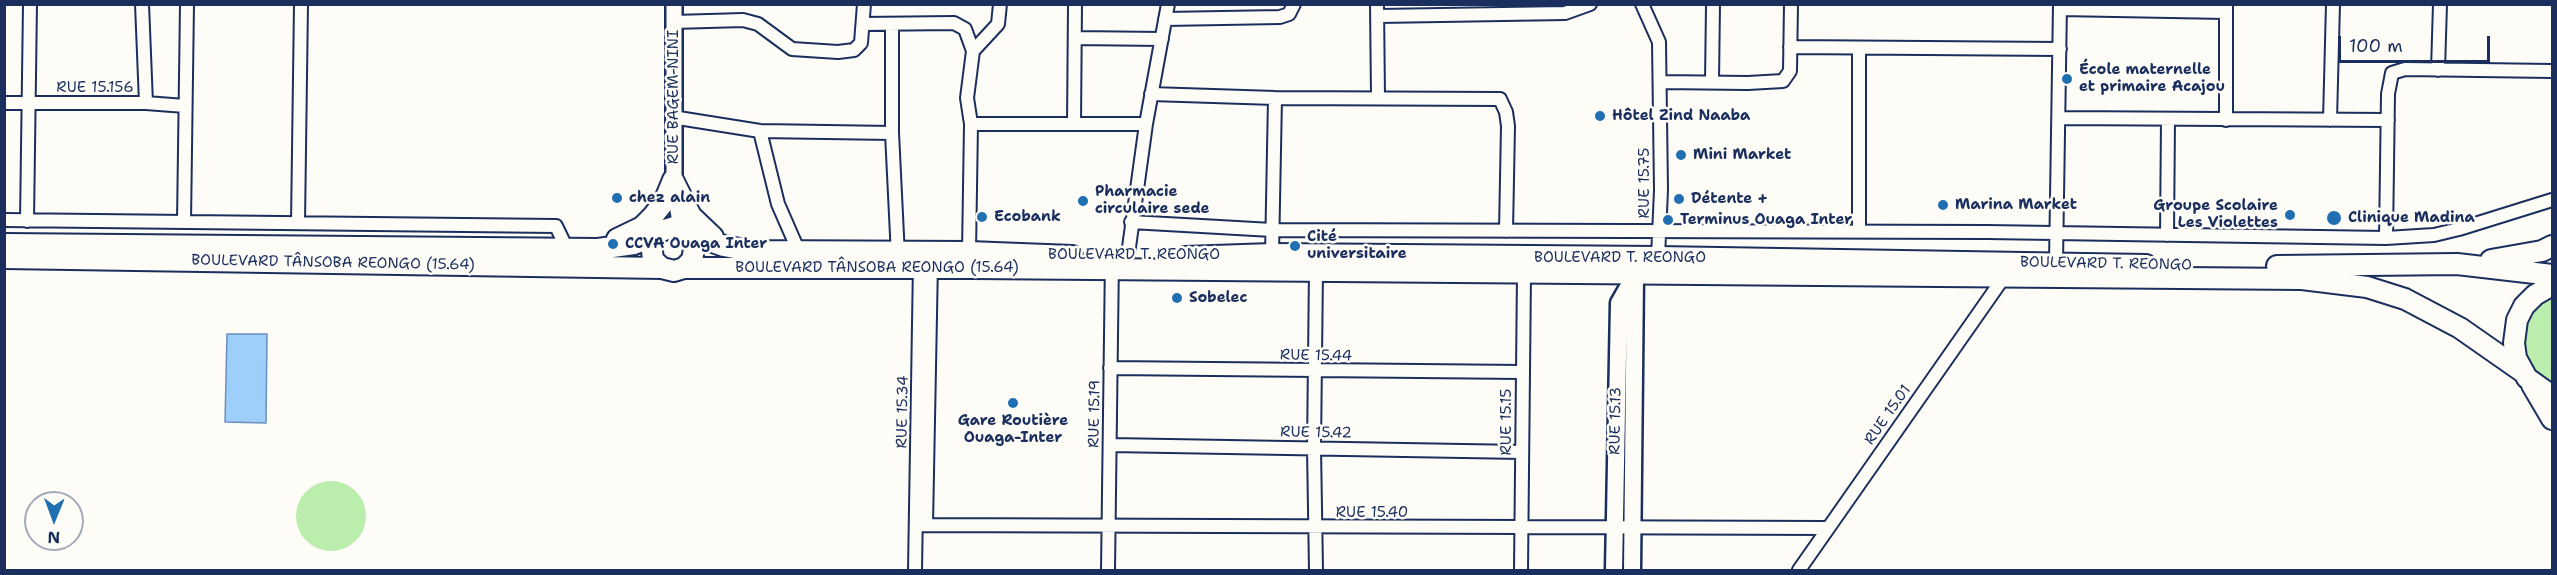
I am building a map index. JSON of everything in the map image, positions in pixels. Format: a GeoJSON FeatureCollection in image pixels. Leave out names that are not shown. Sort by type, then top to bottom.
{"type":"FeatureCollection","features":[{"type":"Feature","properties":{"kind":"highway"},"geometry":{"type":"LineString","coordinates":[[674,185],[691,216],[724,246]]}},
{"type":"Feature","properties":{"kind":"highway"},"geometry":{"type":"LineString","coordinates":[[575,249],[613,241],[642,226],[664,202],[674,185]]}},
{"type":"Feature","properties":{"kind":"highway"},"geometry":{"type":"LineString","coordinates":[[4,244],[575,249],[634,244],[674,227],[724,246],[750,251],[799,252],[898,261]]}},
{"type":"Feature","properties":{"kind":"highway"},"geometry":{"type":"LineString","coordinates":[[659,232],[651,254],[662,268]]}},
{"type":"Feature","properties":{"kind":"highway"},"geometry":{"type":"LineString","coordinates":[[684,268],[694,255],[695,244],[687,232]]}},
{"type":"Feature","properties":{"kind":"highway"},"geometry":{"type":"LineString","coordinates":[[2457,264],[2547,249]]}},
{"type":"Feature","properties":{"kind":"highway"},"geometry":{"type":"LineString","coordinates":[[2529,271],[2547,249]]}},
{"type":"Feature","properties":{"kind":"highway","name":"BOULEVARD T. REONGO"},"geometry":{"type":"LineString","coordinates":[[926,261],[969,252],[1119,264],[1272,254],[1658,257],[2243,266],[2457,264],[2553,275]]}},
{"type":"Feature","properties":{"kind":"highway","name":"BOULEVARD TÂNSOBA REONGO (15.64)"},"geometry":{"type":"LineString","coordinates":[[4,258],[662,268],[674,271],[684,268],[926,261],[1635,275],[2302,279],[2367,287],[2431,312],[2484,343],[2553,396]]}},
{"type":"Feature","properties":{"kind":"highway"},"geometry":{"type":"LineString","coordinates":[[2553,285],[2529,300],[2517,320],[2514,350],[2525,375],[2553,419]]}},
{"type":"Feature","properties":{"kind":"main road","name":"RUE 15.13"},"geometry":{"type":"LineString","coordinates":[[1614,570],[1619,303],[1635,275],[1658,257]]}},
{"type":"Feature","properties":{"kind":"main road","name":"RUE 15.13"},"geometry":{"type":"LineString","coordinates":[[1632,570],[1635,275]]}},
{"type":"Feature","properties":{"kind":"street"},"geometry":{"type":"LineString","coordinates":[[27,221],[30,4]]}},
{"type":"Feature","properties":{"kind":"street"},"geometry":{"type":"LineString","coordinates":[[142,4],[146,103]]}},
{"type":"Feature","properties":{"kind":"street"},"geometry":{"type":"LineString","coordinates":[[184,222],[187,4]]}},
{"type":"Feature","properties":{"kind":"street"},"geometry":{"type":"LineString","coordinates":[[298,223],[301,4]]}},
{"type":"Feature","properties":{"kind":"street","name":"RUE BAGEM-NINI"},"geometry":{"type":"LineString","coordinates":[[674,4],[672,117],[674,185]]}},
{"type":"Feature","properties":{"kind":"street"},"geometry":{"type":"LineString","coordinates":[[674,22],[743,20],[758,24],[792,49],[838,52],[854,50],[861,43],[864,4]]}},
{"type":"Feature","properties":{"kind":"street"},"geometry":{"type":"LineString","coordinates":[[973,51],[998,24],[1000,4]]}},
{"type":"Feature","properties":{"kind":"street"},"geometry":{"type":"LineString","coordinates":[[1074,124],[1075,4]]}},
{"type":"Feature","properties":{"kind":"street","name":"RUE 15.19"},"geometry":{"type":"LineString","coordinates":[[1108,570],[1110,368],[1119,264],[1131,222],[1168,4]]}},
{"type":"Feature","properties":{"kind":"street"},"geometry":{"type":"LineString","coordinates":[[1165,19],[1280,17],[1288,14],[1294,4]]}},
{"type":"Feature","properties":{"kind":"street"},"geometry":{"type":"LineString","coordinates":[[1378,97],[1378,10],[1550,9],[1565,14],[1590,4]]}},
{"type":"Feature","properties":{"kind":"street","name":"RUE 15.75"},"geometry":{"type":"LineString","coordinates":[[1642,4],[1659,42],[1660,230],[1658,257]]}},
{"type":"Feature","properties":{"kind":"street"},"geometry":{"type":"LineString","coordinates":[[1712,82],[1713,4]]}},
{"type":"Feature","properties":{"kind":"street"},"geometry":{"type":"LineString","coordinates":[[1660,82],[1783,81],[1789,74],[1791,4]]}},
{"type":"Feature","properties":{"kind":"street"},"geometry":{"type":"LineString","coordinates":[[2330,120],[2333,4]]}},
{"type":"Feature","properties":{"kind":"street"},"geometry":{"type":"LineString","coordinates":[[2438,70],[2440,4]]}},
{"type":"Feature","properties":{"kind":"street"},"geometry":{"type":"LineString","coordinates":[[2056,262],[2060,7],[2226,8],[2226,120]]}},
{"type":"Feature","properties":{"kind":"street"},"geometry":{"type":"LineString","coordinates":[[863,24],[954,23],[965,29],[973,51],[967,98],[971,124],[969,252]]}},
{"type":"Feature","properties":{"kind":"street"},"geometry":{"type":"LineString","coordinates":[[892,24],[892,133],[898,261]]}},
{"type":"Feature","properties":{"kind":"street"},"geometry":{"type":"LineString","coordinates":[[1075,38],[1162,39]]}},
{"type":"Feature","properties":{"kind":"street"},"geometry":{"type":"LineString","coordinates":[[1790,47],[2060,49]]}},
{"type":"Feature","properties":{"kind":"street"},"geometry":{"type":"LineString","coordinates":[[1859,48],[1859,231]]}},
{"type":"Feature","properties":{"kind":"street"},"geometry":{"type":"LineString","coordinates":[[2386,238],[2388,94],[2392,73],[2405,69],[2553,71]]}},
{"type":"Feature","properties":{"kind":"street"},"geometry":{"type":"LineString","coordinates":[[1151,94],[1275,98],[1500,99],[1506,111],[1508,126],[1506,231]]}},
{"type":"Feature","properties":{"kind":"street"},"geometry":{"type":"LineString","coordinates":[[1272,254],[1275,98]]}},
{"type":"Feature","properties":{"kind":"street","name":"RUE 15.156"},"geometry":{"type":"LineString","coordinates":[[4,103],[146,103],[185,106]]}},
{"type":"Feature","properties":{"kind":"street"},"geometry":{"type":"LineString","coordinates":[[672,117],[760,131],[892,133]]}},
{"type":"Feature","properties":{"kind":"street"},"geometry":{"type":"LineString","coordinates":[[2060,118],[2388,120]]}},
{"type":"Feature","properties":{"kind":"street"},"geometry":{"type":"LineString","coordinates":[[2167,235],[2168,120]]}},
{"type":"Feature","properties":{"kind":"street"},"geometry":{"type":"LineString","coordinates":[[971,124],[1146,124]]}},
{"type":"Feature","properties":{"kind":"street"},"geometry":{"type":"LineString","coordinates":[[760,131],[778,204],[799,252]]}},
{"type":"Feature","properties":{"kind":"street"},"geometry":{"type":"LineString","coordinates":[[674,185],[679,216],[687,232]]}},
{"type":"Feature","properties":{"kind":"street"},"geometry":{"type":"LineString","coordinates":[[659,232],[674,185]]}},
{"type":"Feature","properties":{"kind":"street"},"geometry":{"type":"LineString","coordinates":[[1131,222],[1272,230],[1859,231],[2386,238],[2434,235],[2459,230],[2553,200]]}},
{"type":"Feature","properties":{"kind":"street"},"geometry":{"type":"LineString","coordinates":[[4,220],[556,226],[575,249]]}},
{"type":"Feature","properties":{"kind":"street","name":"RUE 15.34"},"geometry":{"type":"LineString","coordinates":[[915,570],[921,525],[926,261]]}},
{"type":"Feature","properties":{"kind":"street"},"geometry":{"type":"LineString","coordinates":[[1316,270],[1314,448],[1316,570]]}},
{"type":"Feature","properties":{"kind":"street","name":"RUE 15.15"},"geometry":{"type":"LineString","coordinates":[[1521,570],[1521,372],[1524,273]]}},
{"type":"Feature","properties":{"kind":"street","name":"RUE 15.01"},"geometry":{"type":"LineString","coordinates":[[1799,570],[2004,277]]}},
{"type":"Feature","properties":{"kind":"street","name":"RUE 15.44"},"geometry":{"type":"LineString","coordinates":[[1110,368],[1521,372]]}},
{"type":"Feature","properties":{"kind":"street","name":"RUE 15.42"},"geometry":{"type":"LineString","coordinates":[[1110,445],[1522,452]]}},
{"type":"Feature","properties":{"kind":"street","name":"RUE 15.40"},"geometry":{"type":"LineString","coordinates":[[921,525],[1522,529],[1828,528]]}},
{"type":"Feature","properties":{"kind":"green space"},"geometry":{"type":"Polygon","coordinates":[[[2552,291],[2552,389],[2541,383],[2522,357],[2525,316],[2552,291]]]}},
{"type":"Feature","properties":{"kind":"green space"},"geometry":{"type":"Polygon","coordinates":[[[324,481],[338,481],[351,487],[360,496],[366,509],[364,529],[356,541],[338,551],[324,551],[311,545],[302,536],[296,523],[296,509],[302,496],[311,487],[324,481]]]}},
{"type":"Feature","properties":{"kind":"water"},"geometry":{"type":"Polygon","coordinates":[[[227,334],[267,334],[266,423],[225,422],[227,334]]]}},
{"type":"Feature","properties":{"kind":"place","name":"École maternelle et primaire Acajou"},"geometry":{"type":"Point","coordinates":[2067,79]}},
{"type":"Feature","properties":{"kind":"place","name":"Hôtel Zind Naaba"},"geometry":{"type":"Point","coordinates":[1600,116]}},
{"type":"Feature","properties":{"kind":"place","name":"Mini Market"},"geometry":{"type":"Point","coordinates":[1681,155]}},
{"type":"Feature","properties":{"kind":"place","name":"chez alain"},"geometry":{"type":"Point","coordinates":[617,198]}},
{"type":"Feature","properties":{"kind":"place","name":"Détente +"},"geometry":{"type":"Point","coordinates":[1679,199]}},
{"type":"Feature","properties":{"kind":"place","name":"Pharmacie circulaire sede"},"geometry":{"type":"Point","coordinates":[1083,201]}},
{"type":"Feature","properties":{"kind":"place","name":"Marina Market"},"geometry":{"type":"Point","coordinates":[1943,205]}},
{"type":"Feature","properties":{"kind":"place","name":"Groupe Scolaire Les Violettes"},"geometry":{"type":"Point","coordinates":[2290,215]}},
{"type":"Feature","properties":{"kind":"place","name":"Ecobank"},"geometry":{"type":"Point","coordinates":[982,217]}},
{"type":"Feature","properties":{"kind":"place","name":"Clinique Madina"},"geometry":{"type":"Point","coordinates":[2334,218]}},
{"type":"Feature","properties":{"kind":"place","name":"Terminus Ouaga Inter"},"geometry":{"type":"Point","coordinates":[1668,220]}},
{"type":"Feature","properties":{"kind":"place","name":"CCVA Ouaga Inter"},"geometry":{"type":"Point","coordinates":[613,244]}},
{"type":"Feature","properties":{"kind":"place","name":"Cité universitaire"},"geometry":{"type":"Point","coordinates":[1295,246]}},
{"type":"Feature","properties":{"kind":"place","name":"Sobelec"},"geometry":{"type":"Point","coordinates":[1177,298]}},
{"type":"Feature","properties":{"kind":"place","name":"Gare Routière Ouaga-Inter"},"geometry":{"type":"Point","coordinates":[1013,403]}}]}
